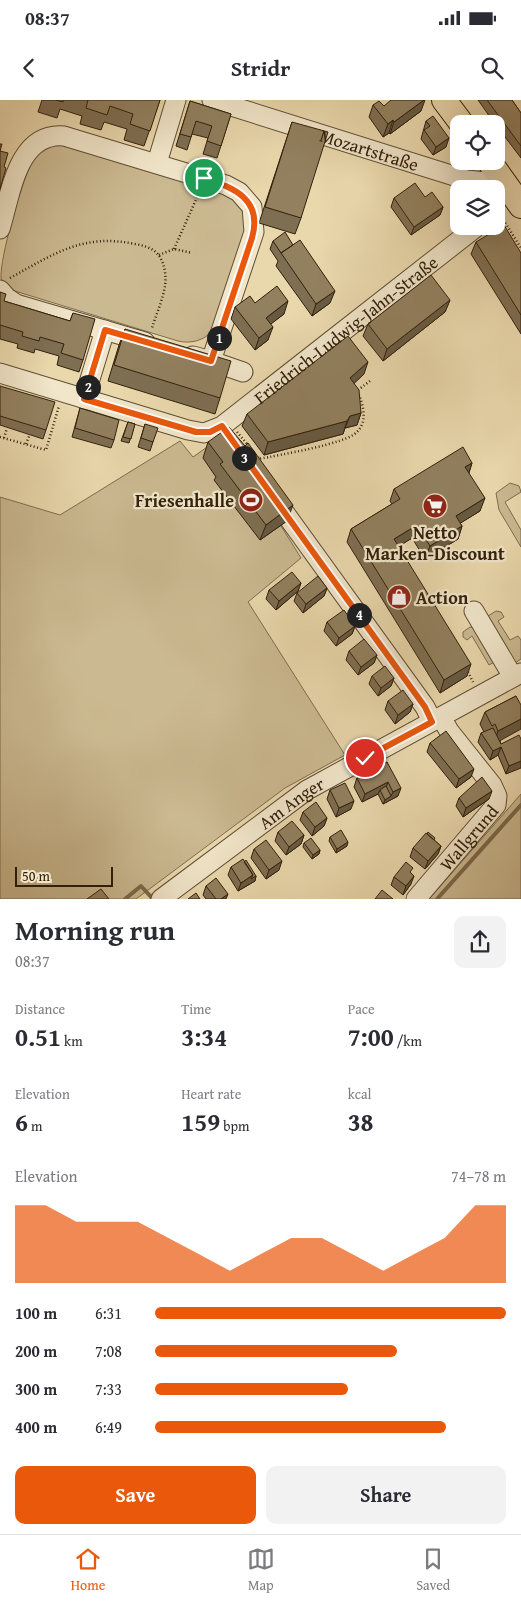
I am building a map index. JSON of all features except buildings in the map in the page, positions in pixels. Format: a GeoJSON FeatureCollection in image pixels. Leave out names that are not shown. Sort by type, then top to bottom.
{"type":"FeatureCollection","features":[{"type":"Feature","properties":{"kind":"main road"},"geometry":{"type":"LineString","coordinates":[[444,100],[455,115]]}},
{"type":"Feature","properties":{"kind":"main road"},"geometry":{"type":"LineString","coordinates":[[495,170],[521,206]]}},
{"type":"Feature","properties":{"kind":"street"},"geometry":{"type":"LineString","coordinates":[[157,163],[176,100]]}},
{"type":"Feature","properties":{"kind":"street","name":"Mozartstraße"},"geometry":{"type":"LineString","coordinates":[[212,100],[467,180],[485,182],[493,170]]}},
{"type":"Feature","properties":{"kind":"street"},"geometry":{"type":"LineString","coordinates":[[0,229],[22,160],[28,150],[43,138],[53,135],[64,136],[157,163],[204,178],[239,192],[252,207],[254,221],[252,238],[211,361]]}},
{"type":"Feature","properties":{"kind":"street","name":"Friedrich-Ludwig-Jahn-Straße"},"geometry":{"type":"LineString","coordinates":[[222,426],[466,235]]}},
{"type":"Feature","properties":{"kind":"street"},"geometry":{"type":"LineString","coordinates":[[4,285],[16,304],[211,361],[242,372]]}},
{"type":"Feature","properties":{"kind":"street"},"geometry":{"type":"LineString","coordinates":[[84,399],[105,330]]}},
{"type":"Feature","properties":{"kind":"street"},"geometry":{"type":"LineString","coordinates":[[0,373],[188,430],[204,433],[222,426],[234,445]]}},
{"type":"Feature","properties":{"kind":"street"},"geometry":{"type":"LineString","coordinates":[[261,481],[425,707],[437,719]]}},
{"type":"Feature","properties":{"kind":"street"},"geometry":{"type":"LineString","coordinates":[[474,611],[517,675]]}},
{"type":"Feature","properties":{"kind":"street","name":"Am Anger"},"geometry":{"type":"LineString","coordinates":[[161,899],[307,790],[517,675]]}},
{"type":"Feature","properties":{"kind":"street","name":"Wallgrund"},"geometry":{"type":"LineString","coordinates":[[416,899],[496,805],[496,796],[492,785],[449,731],[437,719]]}},
{"type":"Feature","properties":{"kind":"path"},"geometry":{"type":"LineString","coordinates":[[174,249],[204,178]]}},
{"type":"Feature","properties":{"kind":"path"},"geometry":{"type":"LineString","coordinates":[[505,222],[521,248]]}},
{"type":"Feature","properties":{"kind":"path"},"geometry":{"type":"LineString","coordinates":[[4,285],[62,249],[90,241],[125,242],[150,247],[159,255],[165,274],[165,283],[157,313]]}},
{"type":"Feature","properties":{"kind":"path"},"geometry":{"type":"LineString","coordinates":[[159,255],[174,249],[192,253]]}},
{"type":"Feature","properties":{"kind":"path"},"geometry":{"type":"LineString","coordinates":[[222,426],[259,459],[346,439],[358,431],[362,424],[362,402],[357,391],[370,382]]}},
{"type":"Feature","properties":{"kind":"path"},"geometry":{"type":"LineString","coordinates":[[0,436],[46,450],[59,404]]}},
{"type":"Feature","properties":{"kind":"path"},"geometry":{"type":"LineString","coordinates":[[4,438],[7,428]]}},
{"type":"Feature","properties":{"kind":"path"},"geometry":{"type":"LineString","coordinates":[[26,444],[30,434]]}},
{"type":"Feature","properties":{"kind":"path"},"geometry":{"type":"LineString","coordinates":[[470,665],[467,673],[470,676]]}},
{"type":"Feature","properties":{"kind":"shaded area"},"geometry":{"type":"Polygon","coordinates":[[[54,142],[232,196],[245,210],[245,230],[212,331],[209,334],[196,341],[178,341],[18,292],[4,283],[1,278],[4,255],[28,163],[34,155],[54,142]]]}},
{"type":"Feature","properties":{"kind":"shaded area"},"geometry":{"type":"Polygon","coordinates":[[[224,435],[301,558],[248,602],[345,755],[285,788],[136,899],[0,899],[0,497],[60,515],[180,441],[193,457],[224,435]]]}},
{"type":"Feature","properties":{"kind":"shaded area"},"geometry":{"type":"Polygon","coordinates":[[[510,483],[519,486],[521,492],[505,502],[521,530],[521,547],[499,510],[496,493],[510,483]]]}},
{"type":"Feature","properties":{"kind":"shaded area"},"geometry":{"type":"Polygon","coordinates":[[[496,611],[501,612],[504,617],[498,621],[510,640],[518,636],[521,640],[521,659],[515,663],[489,621],[488,616],[496,611]]]}},
{"type":"Feature","properties":{"kind":"shaded area"},"geometry":{"type":"Polygon","coordinates":[[[470,627],[476,628],[496,661],[489,665],[472,636],[467,640],[463,637],[463,632],[470,627]]]}},
{"type":"Feature","properties":{"kind":"shaded area"},"geometry":{"type":"Polygon","coordinates":[[[521,794],[521,899],[429,899],[514,802],[521,794]]]}},
{"type":"Feature","properties":{"kind":"waterway"},"geometry":{"type":"LineString","coordinates":[[437,899],[521,805]]}},
{"type":"Feature","properties":{"kind":"waterway"},"geometry":{"type":"LineString","coordinates":[[125,899],[141,886],[153,899]]}},
{"type":"Feature","properties":{"kind":"place","name":"Friesenhalle"},"geometry":{"type":"Point","coordinates":[251,500]}},
{"type":"Feature","properties":{"kind":"place","name":"Netto Marken-Discount"},"geometry":{"type":"Point","coordinates":[435,506]}},
{"type":"Feature","properties":{"kind":"place","name":"Action"},"geometry":{"type":"Point","coordinates":[399,597]}},
{"type":"Feature","properties":{"kind":"route"},"geometry":{"type":"LineString","coordinates":[[204,178],[226,185],[239,192],[252,207],[254,221],[254,232],[211,361],[105,330],[84,399],[196,432],[210,432],[222,426],[228,437],[311,547],[425,707],[432,722],[365,758]]}}]}
